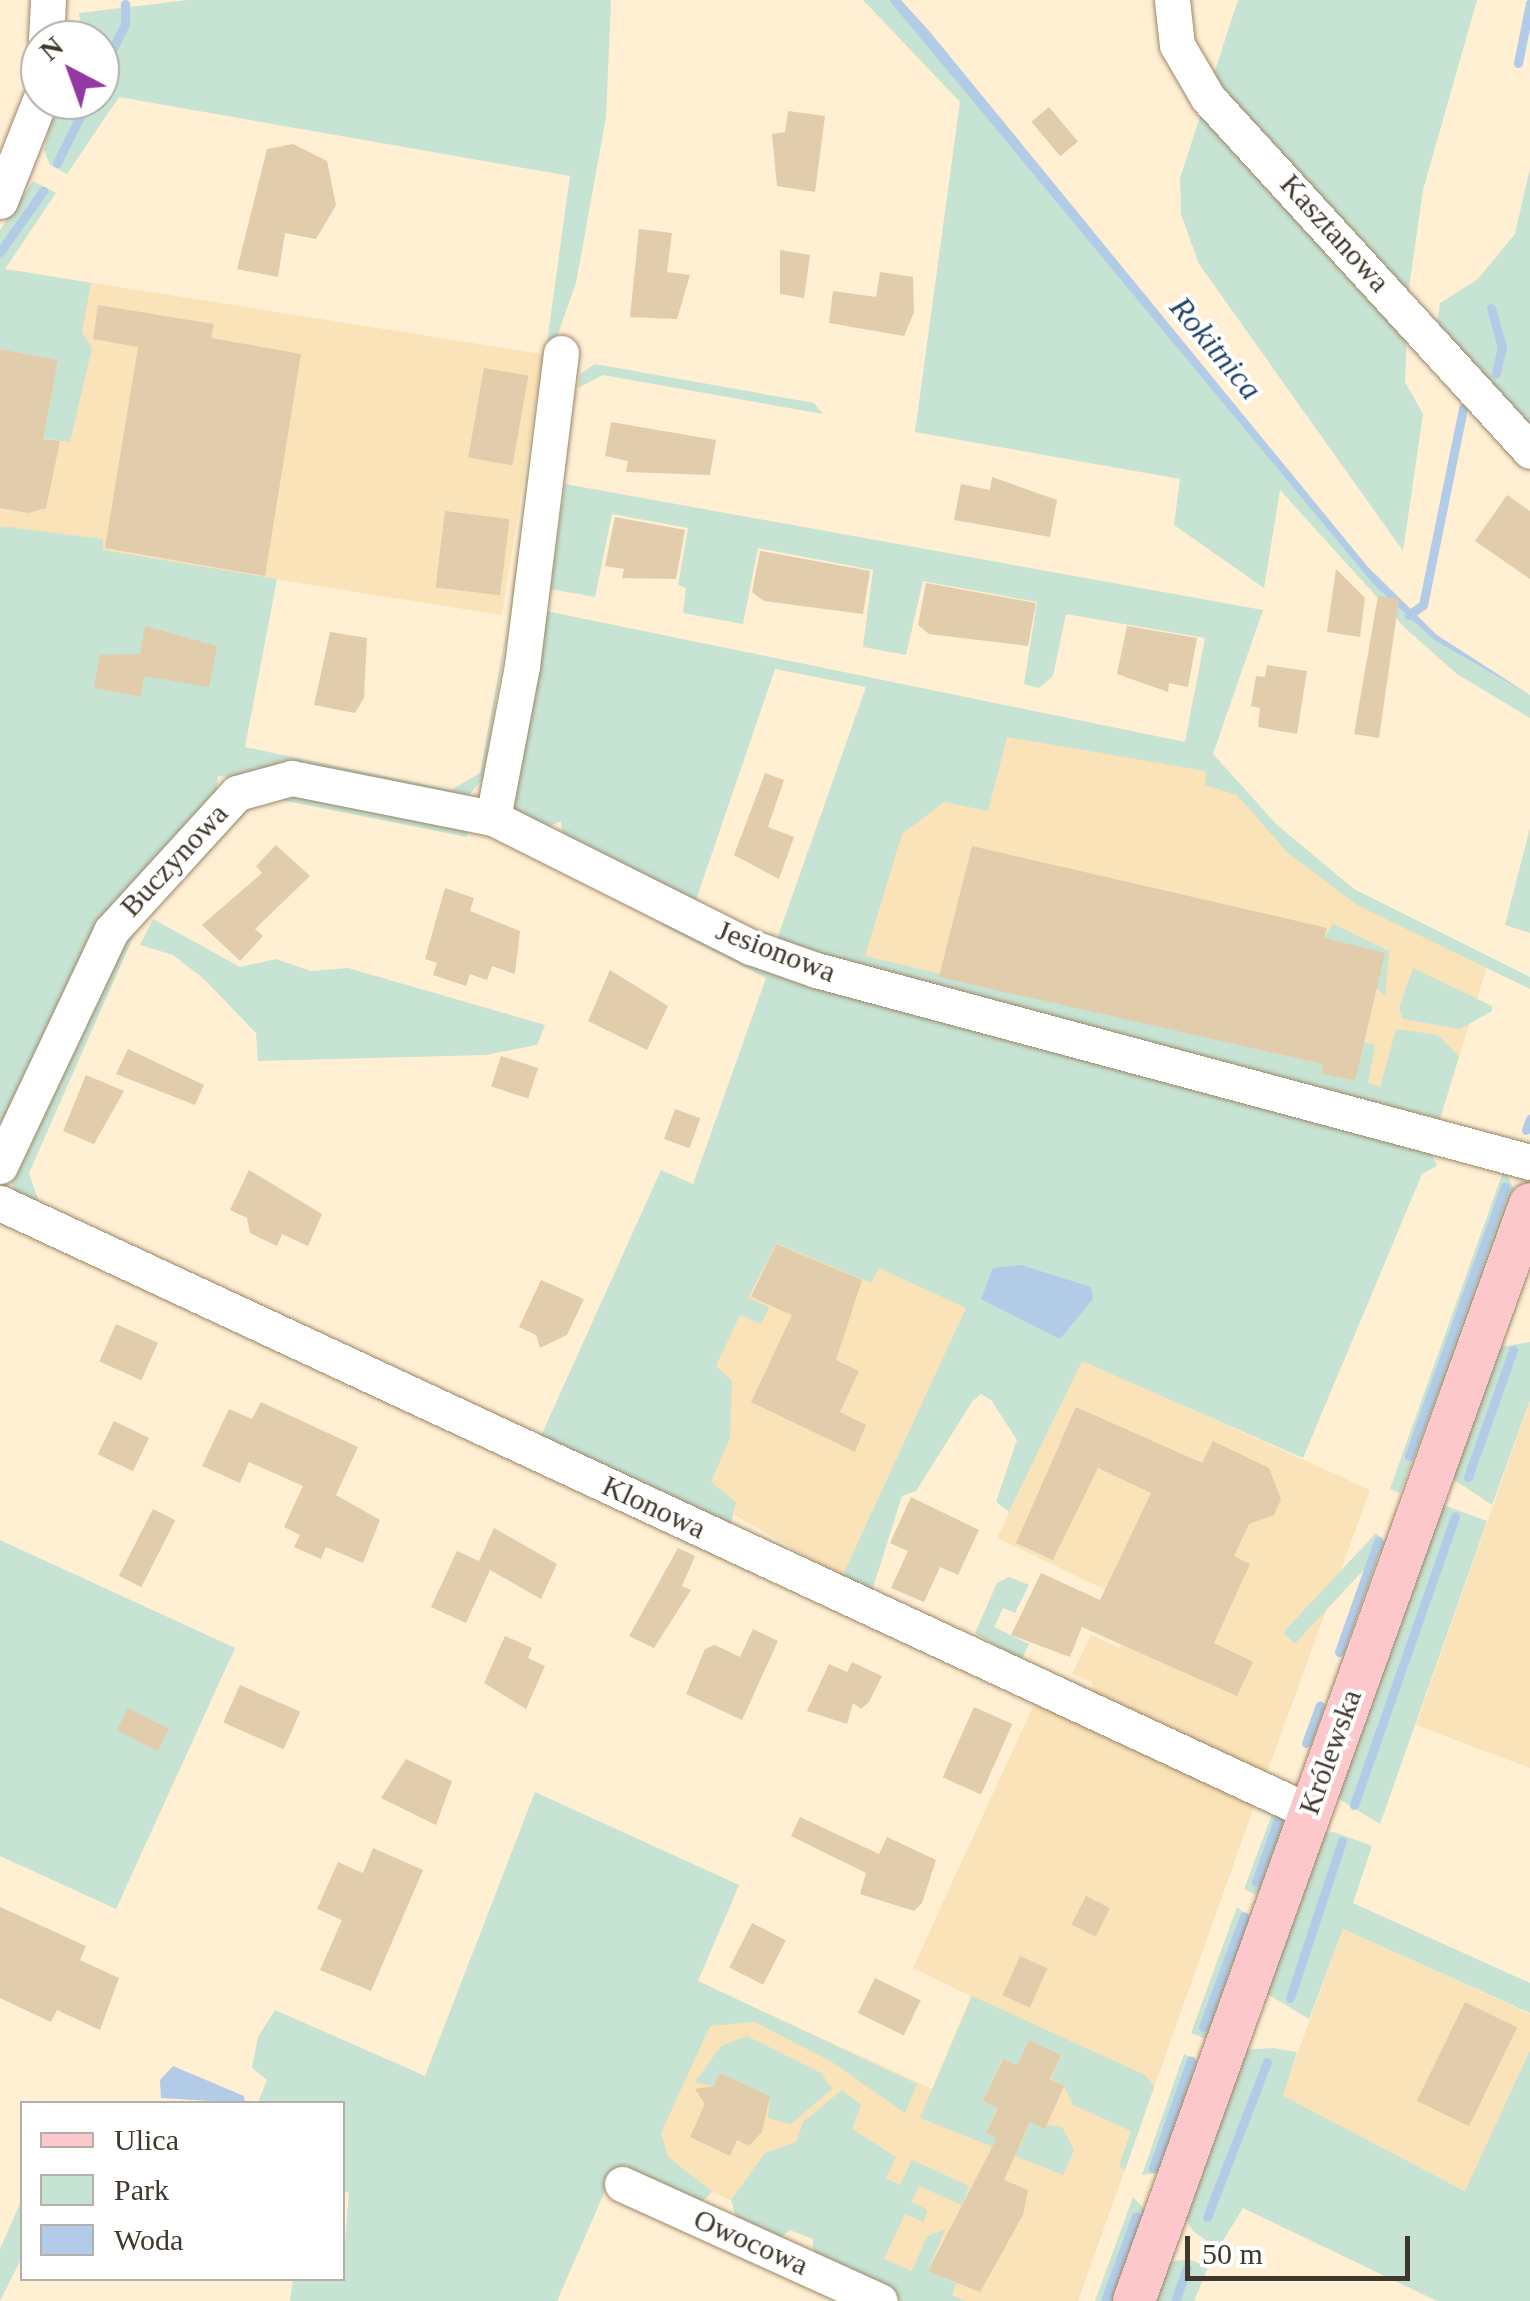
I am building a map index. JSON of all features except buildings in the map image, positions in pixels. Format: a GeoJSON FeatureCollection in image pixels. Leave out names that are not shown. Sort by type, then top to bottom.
{"type":"FeatureCollection","features":[{"type":"Feature","properties":{"kind":"main road","name":"Królewska"},"geometry":{"type":"LineString","coordinates":[[1134,2301],[1530,1204]]}},
{"type":"Feature","properties":{"kind":"street","name":"Kasztanowa"},"geometry":{"type":"LineString","coordinates":[[1172,0],[1177,45],[1208,98],[1530,452]]}},
{"type":"Feature","properties":{"kind":"street"},"geometry":{"type":"LineString","coordinates":[[0,200],[32,120]]}},
{"type":"Feature","properties":{"kind":"street"},"geometry":{"type":"LineString","coordinates":[[493,818],[522,666],[561,353]]}},
{"type":"Feature","properties":{"kind":"street","name":"Buczynowa"},"geometry":{"type":"LineString","coordinates":[[0,1166],[111,931],[237,794],[292,778],[493,818]]}},
{"type":"Feature","properties":{"kind":"street","name":"Jesionowa"},"geometry":{"type":"LineString","coordinates":[[493,818],[751,947],[816,970],[1530,1162]]}},
{"type":"Feature","properties":{"kind":"street","name":"Klonowa"},"geometry":{"type":"LineString","coordinates":[[0,1203],[1308,1811]]}},
{"type":"Feature","properties":{"kind":"street","name":"Owocowa"},"geometry":{"type":"LineString","coordinates":[[622,2184],[880,2301]]}},
{"type":"Feature","properties":{"kind":"shaded area"},"geometry":{"type":"Polygon","coordinates":[[[5,269],[543,354],[502,615],[0,535],[0,301],[5,269]]]}},
{"type":"Feature","properties":{"kind":"shaded area"},"geometry":{"type":"Polygon","coordinates":[[[867,687],[1213,754],[1297,848],[1364,901],[1488,963],[1440,1119],[822,959],[867,687]]]}},
{"type":"Feature","properties":{"kind":"shaded area"},"geometry":{"type":"Polygon","coordinates":[[[773,1220],[967,1308],[842,1577],[735,1515],[650,1487],[773,1220]]]}},
{"type":"Feature","properties":{"kind":"shaded area"},"geometry":{"type":"Polygon","coordinates":[[[1082,1360],[1370,1490],[1266,1775],[1094,1695],[1092,1682],[1072,1674],[1091,1635],[1119,1648],[1139,1606],[997,1538],[1082,1360]]]}},
{"type":"Feature","properties":{"kind":"shaded area"},"geometry":{"type":"Polygon","coordinates":[[[1530,1401],[1530,1768],[1416,1725],[1530,1401]]]}},
{"type":"Feature","properties":{"kind":"shaded area"},"geometry":{"type":"Polygon","coordinates":[[[1035,1702],[1255,1804],[1078,2301],[901,2301],[814,2261],[813,2239],[790,2230],[776,2243],[737,2224],[735,2202],[713,2192],[697,2206],[616,2168],[697,1981],[932,2089],[971,1996],[913,1968],[1035,1702]]]}},
{"type":"Feature","properties":{"kind":"shaded area"},"geometry":{"type":"Polygon","coordinates":[[[1343,1929],[1530,2014],[1530,2049],[1466,2191],[1282,2096],[1343,1929]]]}},
{"type":"Feature","properties":{"kind":"green space"},"geometry":{"type":"Polygon","coordinates":[[[188,0],[611,0],[606,117],[576,283],[553,348],[483,779],[466,798],[218,776],[216,793],[97,932],[0,1127],[0,526],[103,539],[103,550],[277,579],[245,747],[451,790],[480,773],[509,618],[570,176],[120,97],[120,20],[80,20],[79,13],[188,0]]]}},
{"type":"Feature","properties":{"kind":"green space"},"geometry":{"type":"Polygon","coordinates":[[[863,0],[889,0],[924,37],[1374,585],[1434,640],[1530,695],[1530,718],[1457,674],[1405,628],[1280,490],[1264,588],[1174,525],[1180,479],[915,432],[960,102],[863,0]]]}},
{"type":"Feature","properties":{"kind":"green space"},"geometry":{"type":"Polygon","coordinates":[[[1238,0],[1477,0],[1423,190],[1409,288],[1405,382],[1423,414],[1403,551],[1199,264],[1181,214],[1180,178],[1238,0]]]}},
{"type":"Feature","properties":{"kind":"green space"},"geometry":{"type":"Polygon","coordinates":[[[51,120],[103,120],[67,174],[50,165],[44,150],[51,120]]]}},
{"type":"Feature","properties":{"kind":"green space"},"geometry":{"type":"Polygon","coordinates":[[[1530,168],[1530,439],[1437,325],[1440,303],[1478,279],[1515,234],[1530,168]]]}},
{"type":"Feature","properties":{"kind":"green space"},"geometry":{"type":"Polygon","coordinates":[[[33,181],[56,193],[5,269],[91,283],[82,332],[92,348],[70,442],[43,438],[58,360],[0,349],[0,230],[33,181]]]}},
{"type":"Feature","properties":{"kind":"green space"},"geometry":{"type":"Polygon","coordinates":[[[595,364],[814,403],[823,414],[603,375],[578,388],[580,374],[595,364]]]}},
{"type":"Feature","properties":{"kind":"green space"},"geometry":{"type":"Polygon","coordinates":[[[565,484],[1263,610],[1213,754],[1276,824],[1354,889],[1530,977],[1530,989],[1357,905],[1288,853],[1237,795],[1205,785],[1206,771],[1007,737],[988,811],[944,802],[902,834],[865,956],[1323,1064],[1321,1073],[1364,1042],[1375,1045],[1368,1083],[1380,1087],[1396,1029],[1438,1035],[1459,1056],[1440,1119],[776,942],[866,687],[775,669],[696,900],[747,927],[563,842],[561,821],[542,830],[515,815],[505,793],[546,611],[1185,742],[1205,638],[1066,614],[1053,676],[1039,688],[1024,684],[1037,602],[923,581],[906,655],[863,647],[873,570],[758,548],[743,624],[683,613],[686,588],[678,585],[688,528],[612,514],[595,597],[550,589],[565,484]]]}},
{"type":"Feature","properties":{"kind":"green space"},"geometry":{"type":"Polygon","coordinates":[[[267,790],[469,828],[467,837],[261,796],[199,863],[189,855],[267,790]]]}},
{"type":"Feature","properties":{"kind":"green space"},"geometry":{"type":"Polygon","coordinates":[[[1530,828],[1530,933],[1505,925],[1530,828]]]}},
{"type":"Feature","properties":{"kind":"green space"},"geometry":{"type":"Polygon","coordinates":[[[170,878],[176,886],[137,928],[29,1173],[40,1205],[14,1191],[10,1175],[110,953],[170,878]]]}},
{"type":"Feature","properties":{"kind":"green space"},"geometry":{"type":"Polygon","coordinates":[[[665,918],[1428,1146],[1437,1166],[1422,1174],[1303,1458],[1082,1361],[1009,1512],[996,1502],[1017,1440],[991,1400],[981,1394],[972,1402],[916,1491],[902,1496],[872,1591],[842,1577],[966,1308],[879,1268],[871,1283],[776,1243],[748,1298],[769,1307],[761,1324],[740,1315],[716,1366],[732,1381],[730,1438],[711,1482],[736,1502],[731,1524],[541,1436],[661,1170],[693,1184],[766,978],[662,925],[665,918]]]}},
{"type":"Feature","properties":{"kind":"green space"},"geometry":{"type":"Polygon","coordinates":[[[153,919],[240,967],[276,959],[311,971],[348,968],[545,1025],[537,1045],[485,1055],[258,1061],[256,1033],[204,979],[173,955],[140,945],[153,919]]]}},
{"type":"Feature","properties":{"kind":"green space"},"geometry":{"type":"Polygon","coordinates":[[[1333,924],[1389,951],[1385,996],[1324,938],[1333,924]]]}},
{"type":"Feature","properties":{"kind":"green space"},"geometry":{"type":"Polygon","coordinates":[[[1413,968],[1492,1006],[1492,1011],[1460,1029],[1403,1019],[1399,1009],[1413,968]]]}},
{"type":"Feature","properties":{"kind":"green space"},"geometry":{"type":"Polygon","coordinates":[[[1504,1169],[1516,1193],[1400,1493],[1390,1489],[1504,1169]]]}},
{"type":"Feature","properties":{"kind":"green space"},"geometry":{"type":"Polygon","coordinates":[[[1530,1342],[1530,1400],[1492,1505],[1453,1479],[1494,1348],[1530,1342]]]}},
{"type":"Feature","properties":{"kind":"green space"},"geometry":{"type":"Polygon","coordinates":[[[1446,1506],[1487,1521],[1380,1824],[1334,1796],[1435,1508],[1446,1506]]]}},
{"type":"Feature","properties":{"kind":"green space"},"geometry":{"type":"Polygon","coordinates":[[[1376,1533],[1388,1544],[1295,1643],[1283,1632],[1376,1533]]]}},
{"type":"Feature","properties":{"kind":"green space"},"geometry":{"type":"Polygon","coordinates":[[[0,1540],[235,1648],[116,1909],[0,1856],[0,1540]]]}},
{"type":"Feature","properties":{"kind":"green space"},"geometry":{"type":"Polygon","coordinates":[[[1009,1577],[1029,1585],[1015,1613],[1003,1608],[994,1627],[1029,1644],[1021,1661],[975,1633],[997,1583],[1009,1577]]]}},
{"type":"Feature","properties":{"kind":"green space"},"geometry":{"type":"Polygon","coordinates":[[[535,1792],[739,1885],[698,1981],[917,2084],[905,2113],[832,2062],[755,2022],[710,2026],[661,2133],[668,2157],[712,2191],[697,2206],[615,2168],[557,2301],[290,2301],[293,2281],[345,2281],[349,2193],[345,2192],[345,2101],[259,2101],[267,2080],[252,2068],[258,2037],[275,2010],[425,2076],[535,1792]]]}},
{"type":"Feature","properties":{"kind":"green space"},"geometry":{"type":"Polygon","coordinates":[[[1274,1809],[1288,1827],[1266,1889],[1255,1894],[1244,1889],[1274,1809]]]}},
{"type":"Feature","properties":{"kind":"green space"},"geometry":{"type":"Polygon","coordinates":[[[1334,1832],[1372,1846],[1353,1903],[1530,1983],[1530,2013],[1343,1929],[1309,2019],[1261,1990],[1319,1834],[1334,1832]]]}},
{"type":"Feature","properties":{"kind":"green space"},"geometry":{"type":"Polygon","coordinates":[[[1237,1907],[1254,1921],[1214,2033],[1204,2038],[1191,2033],[1237,1907]]]}},
{"type":"Feature","properties":{"kind":"green space"},"geometry":{"type":"Polygon","coordinates":[[[972,1996],[1145,2075],[1154,2087],[1125,2170],[1119,2166],[1131,2131],[1073,2105],[1064,2086],[1051,2079],[1061,2055],[1029,2040],[1017,2065],[1002,2059],[983,2101],[997,2108],[986,2133],[1019,2148],[1030,2123],[1062,2127],[1074,2150],[1063,2175],[920,2118],[972,1996]]]}},
{"type":"Feature","properties":{"kind":"green space"},"geometry":{"type":"Polygon","coordinates":[[[747,2036],[821,2073],[832,2089],[791,2124],[768,2118],[770,2096],[720,2073],[714,2086],[695,2082],[721,2046],[747,2036]]]}},
{"type":"Feature","properties":{"kind":"green space"},"geometry":{"type":"Polygon","coordinates":[[[1272,2048],[1297,2052],[1283,2096],[1465,2191],[1530,2050],[1530,2301],[1437,2301],[1243,2208],[1218,2249],[1193,2231],[1185,2218],[1242,2050],[1272,2048]]]}},
{"type":"Feature","properties":{"kind":"green space"},"geometry":{"type":"Polygon","coordinates":[[[1184,2054],[1202,2062],[1158,2173],[1142,2175],[1184,2054]]]}},
{"type":"Feature","properties":{"kind":"green space"},"geometry":{"type":"Polygon","coordinates":[[[842,2090],[861,2105],[852,2129],[896,2157],[886,2178],[900,2185],[912,2160],[969,2186],[962,2205],[919,2186],[911,2202],[928,2210],[923,2222],[905,2214],[884,2259],[912,2271],[927,2236],[945,2230],[928,2271],[956,2283],[952,2295],[965,2301],[902,2301],[814,2261],[813,2239],[790,2230],[775,2242],[738,2224],[731,2200],[765,2153],[796,2142],[803,2122],[842,2090]]]}},
{"type":"Feature","properties":{"kind":"green space"},"geometry":{"type":"Polygon","coordinates":[[[1133,2197],[1145,2210],[1118,2301],[1095,2301],[1133,2197]]]}},
{"type":"Feature","properties":{"kind":"green space"},"geometry":{"type":"Polygon","coordinates":[[[20,2204],[20,2261],[0,2301],[0,2249],[20,2204]]]}},
{"type":"Feature","properties":{"kind":"green space"},"geometry":{"type":"Polygon","coordinates":[[[1188,2259],[1208,2267],[1194,2301],[1147,2301],[1170,2262],[1188,2259]]]}},
{"type":"Feature","properties":{"kind":"water"},"geometry":{"type":"Polygon","coordinates":[[[889,0],[901,0],[930,32],[1367,566],[1437,635],[1530,695],[1434,640],[1374,585],[889,0]]]}},
{"type":"Feature","properties":{"kind":"water"},"geometry":{"type":"Polygon","coordinates":[[[1021,1265],[1091,1287],[1093,1299],[1060,1339],[981,1299],[993,1268],[1021,1265]]]}},
{"type":"Feature","properties":{"kind":"water"},"geometry":{"type":"Polygon","coordinates":[[[173,2066],[244,2096],[245,2101],[161,2098],[160,2080],[173,2066]]]}},
{"type":"Feature","properties":{"kind":"waterway"},"geometry":{"type":"LineString","coordinates":[[1518,63],[1530,3]]}},
{"type":"Feature","properties":{"kind":"waterway"},"geometry":{"type":"LineString","coordinates":[[120,34],[125,24],[125,4]]}},
{"type":"Feature","properties":{"kind":"waterway"},"geometry":{"type":"LineString","coordinates":[[57,163],[78,120]]}},
{"type":"Feature","properties":{"kind":"waterway"},"geometry":{"type":"LineString","coordinates":[[0,252],[43,191]]}},
{"type":"Feature","properties":{"kind":"waterway"},"geometry":{"type":"LineString","coordinates":[[1491,308],[1502,347],[1496,373]]}},
{"type":"Feature","properties":{"kind":"waterway"},"geometry":{"type":"LineString","coordinates":[[1409,615],[1423,605],[1463,408]]}},
{"type":"Feature","properties":{"kind":"waterway"},"geometry":{"type":"LineString","coordinates":[[1526,1130],[1530,1119]]}},
{"type":"Feature","properties":{"kind":"waterway"},"geometry":{"type":"LineString","coordinates":[[1409,1456],[1505,1187]]}},
{"type":"Feature","properties":{"kind":"waterway"},"geometry":{"type":"LineString","coordinates":[[1468,1477],[1513,1350]]}},
{"type":"Feature","properties":{"kind":"waterway"},"geometry":{"type":"LineString","coordinates":[[1354,1805],[1455,1516]]}},
{"type":"Feature","properties":{"kind":"waterway"},"geometry":{"type":"LineString","coordinates":[[1339,1652],[1378,1541]]}},
{"type":"Feature","properties":{"kind":"waterway"},"geometry":{"type":"LineString","coordinates":[[1306,1743],[1320,1705]]}},
{"type":"Feature","properties":{"kind":"waterway"},"geometry":{"type":"LineString","coordinates":[[1256,1882],[1278,1820]]}},
{"type":"Feature","properties":{"kind":"waterway"},"geometry":{"type":"LineString","coordinates":[[1290,1998],[1342,1841]]}},
{"type":"Feature","properties":{"kind":"waterway"},"geometry":{"type":"LineString","coordinates":[[1203,2027],[1244,1916]]}},
{"type":"Feature","properties":{"kind":"waterway"},"geometry":{"type":"LineString","coordinates":[[1153,2168],[1191,2060]]}},
{"type":"Feature","properties":{"kind":"waterway"},"geometry":{"type":"LineString","coordinates":[[1207,2217],[1267,2062]]}},
{"type":"Feature","properties":{"kind":"waterway"},"geometry":{"type":"LineString","coordinates":[[1105,2301],[1136,2216]]}},
{"type":"Feature","properties":{"kind":"waterway"},"geometry":{"type":"LineString","coordinates":[[1175,2301],[1187,2268]]}},
{"type":"Feature","properties":{"kind":"water label","name":"Rokitnica"},"geometry":{"type":"Point","coordinates":[1216,348]}}]}
